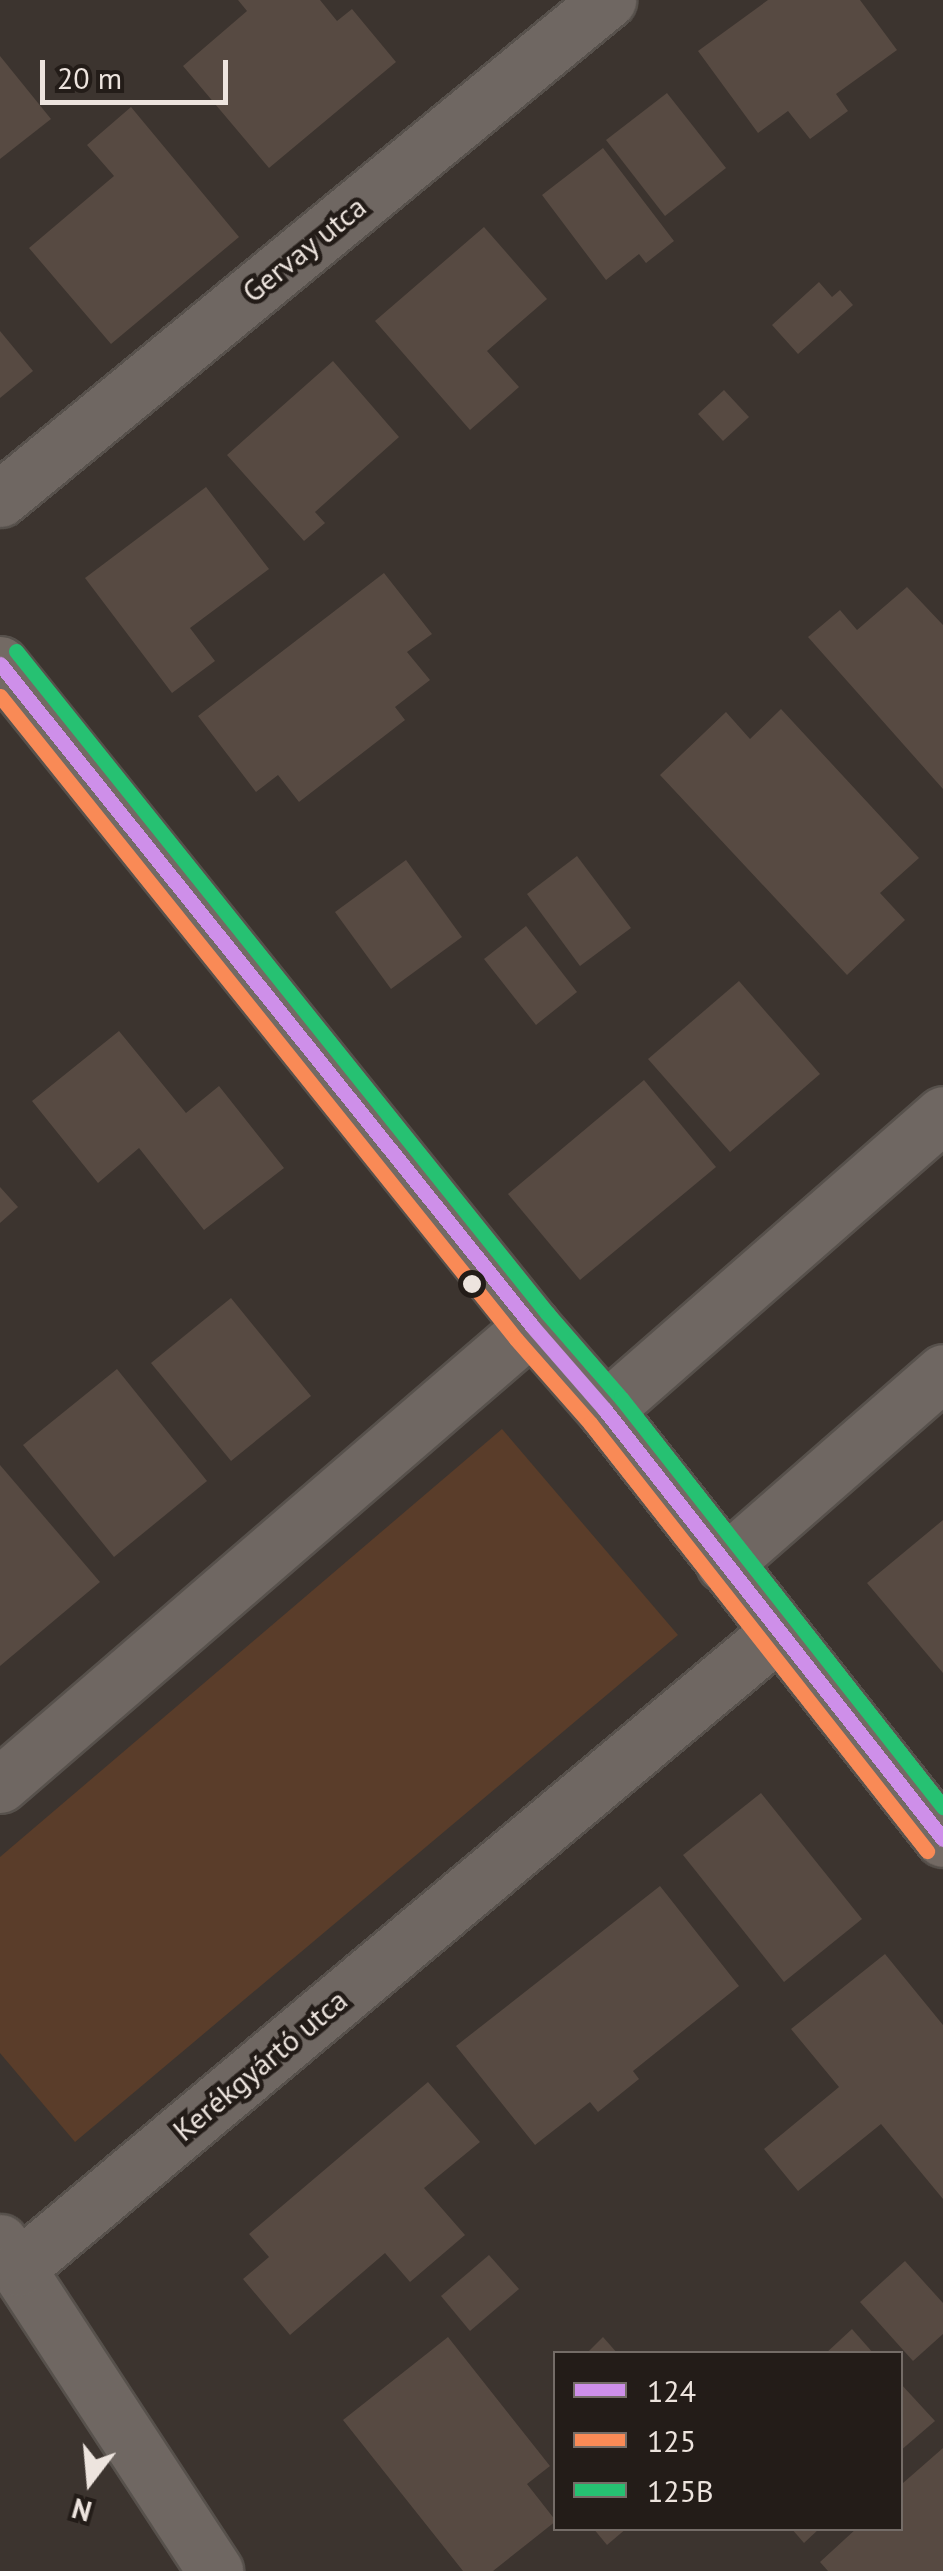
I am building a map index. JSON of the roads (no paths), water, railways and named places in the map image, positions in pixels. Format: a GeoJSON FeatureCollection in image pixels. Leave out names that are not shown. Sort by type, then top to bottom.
{"type":"FeatureCollection","features":[{"type":"Feature","properties":{"kind":"street","name":"Gervay utca"},"geometry":{"type":"LineString","coordinates":[[0,498],[608,0]]}},
{"type":"Feature","properties":{"kind":"street"},"geometry":{"type":"LineString","coordinates":[[0,664],[532,1326],[605,1410],[943,1840]]}},
{"type":"Feature","properties":{"kind":"street"},"geometry":{"type":"LineString","coordinates":[[605,1410],[943,1114]]}},
{"type":"Feature","properties":{"kind":"street"},"geometry":{"type":"LineString","coordinates":[[0,1785],[532,1326]]}},
{"type":"Feature","properties":{"kind":"street"},"geometry":{"type":"LineString","coordinates":[[724,1564],[943,1372]]}},
{"type":"Feature","properties":{"kind":"street","name":"Kerékgyártó utca"},"geometry":{"type":"LineString","coordinates":[[9,2255],[778,1632]]}},
{"type":"Feature","properties":{"kind":"street"},"geometry":{"type":"LineString","coordinates":[[9,2255],[216,2571]]}}]}
